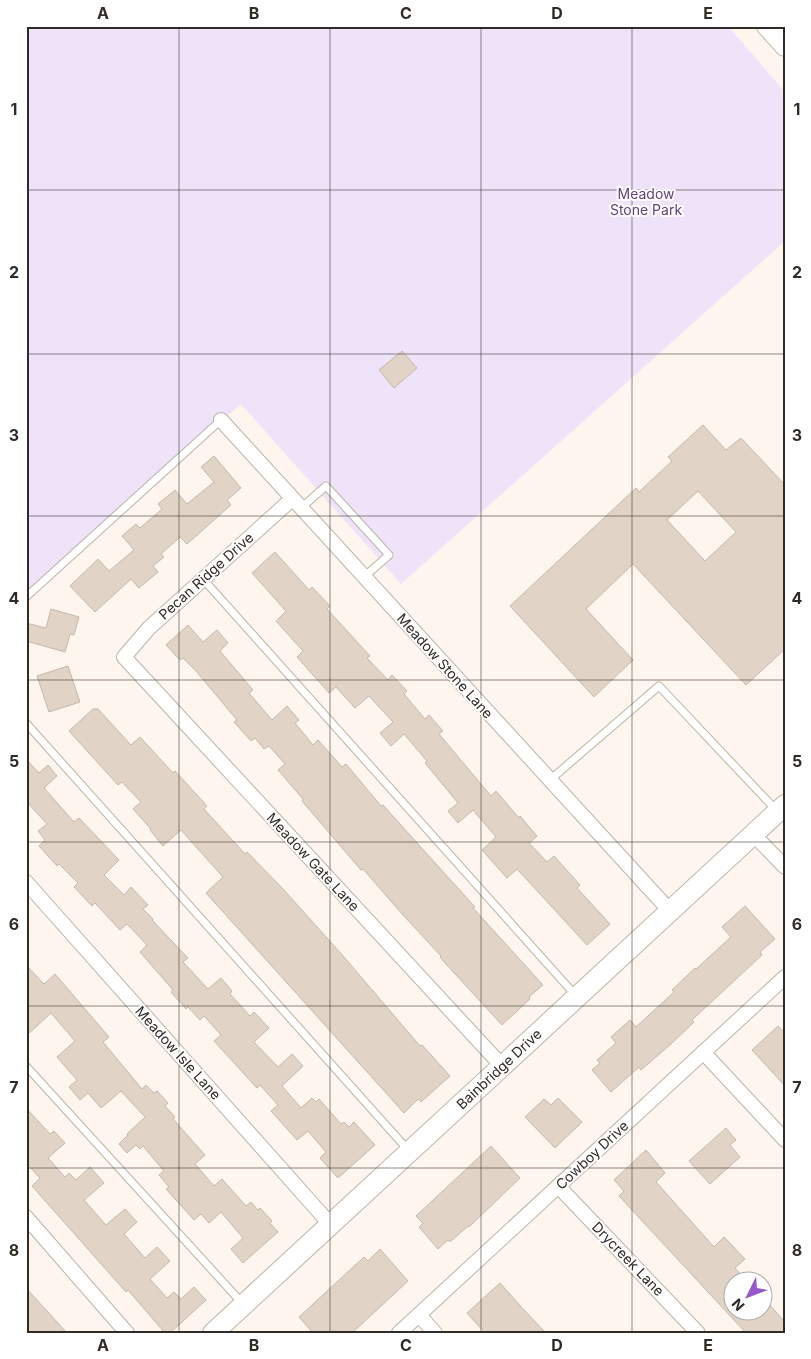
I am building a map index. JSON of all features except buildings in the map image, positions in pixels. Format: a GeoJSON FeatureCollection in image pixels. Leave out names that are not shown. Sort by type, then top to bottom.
{"type":"FeatureCollection","features":[{"type":"Feature","properties":{"kind":"street"},"geometry":{"type":"LineString","coordinates":[[768,26],[785,46]]}},
{"type":"Feature","properties":{"kind":"street","name":"Meadow Stone Lane"},"geometry":{"type":"LineString","coordinates":[[221,420],[670,911]]}},
{"type":"Feature","properties":{"kind":"street","name":"Pecan Ridge Drive"},"geometry":{"type":"LineString","coordinates":[[124,657],[149,628],[203,579],[297,503]]}},
{"type":"Feature","properties":{"kind":"street","name":"Meadow Gate Lane"},"geometry":{"type":"LineString","coordinates":[[124,657],[502,1066]]}},
{"type":"Feature","properties":{"kind":"street","name":"Bainbridge Drive"},"geometry":{"type":"LineString","coordinates":[[213,1333],[781,808]]}},
{"type":"Feature","properties":{"kind":"street"},"geometry":{"type":"LineString","coordinates":[[753,834],[785,867]]}},
{"type":"Feature","properties":{"kind":"street","name":"Meadow Isle Lane"},"geometry":{"type":"LineString","coordinates":[[26,882],[330,1224]]}},
{"type":"Feature","properties":{"kind":"street","name":"Cowboy Drive"},"geometry":{"type":"LineString","coordinates":[[399,1333],[785,976]]}},
{"type":"Feature","properties":{"kind":"street"},"geometry":{"type":"LineString","coordinates":[[703,1052],[785,1140]]}},
{"type":"Feature","properties":{"kind":"street","name":"Drycreek Lane"},"geometry":{"type":"LineString","coordinates":[[558,1186],[698,1333]]}},
{"type":"Feature","properties":{"kind":"street"},"geometry":{"type":"LineString","coordinates":[[26,1217],[128,1333]]}},
{"type":"Feature","properties":{"kind":"street"},"geometry":{"type":"LineString","coordinates":[[419,1315],[435,1333]]}},
{"type":"Feature","properties":{"kind":"lane"},"geometry":{"type":"LineString","coordinates":[[26,597],[221,420]]}},
{"type":"Feature","properties":{"kind":"lane"},"geometry":{"type":"LineString","coordinates":[[297,503],[326,486],[389,555],[364,578]]}},
{"type":"Feature","properties":{"kind":"lane"},"geometry":{"type":"LineString","coordinates":[[203,579],[577,997]]}},
{"type":"Feature","properties":{"kind":"lane"},"geometry":{"type":"LineString","coordinates":[[550,780],[659,686],[781,808]]}},
{"type":"Feature","properties":{"kind":"lane"},"geometry":{"type":"LineString","coordinates":[[26,723],[410,1151]]}},
{"type":"Feature","properties":{"kind":"lane"},"geometry":{"type":"LineString","coordinates":[[26,1066],[244,1304]]}},
{"type":"Feature","properties":{"kind":"green space","name":"Meadow Stone Park"},"geometry":{"type":"Polygon","coordinates":[[[26,26],[728,26],[785,92],[785,241],[401,584],[241,404],[26,595],[26,26]]]}}]}
